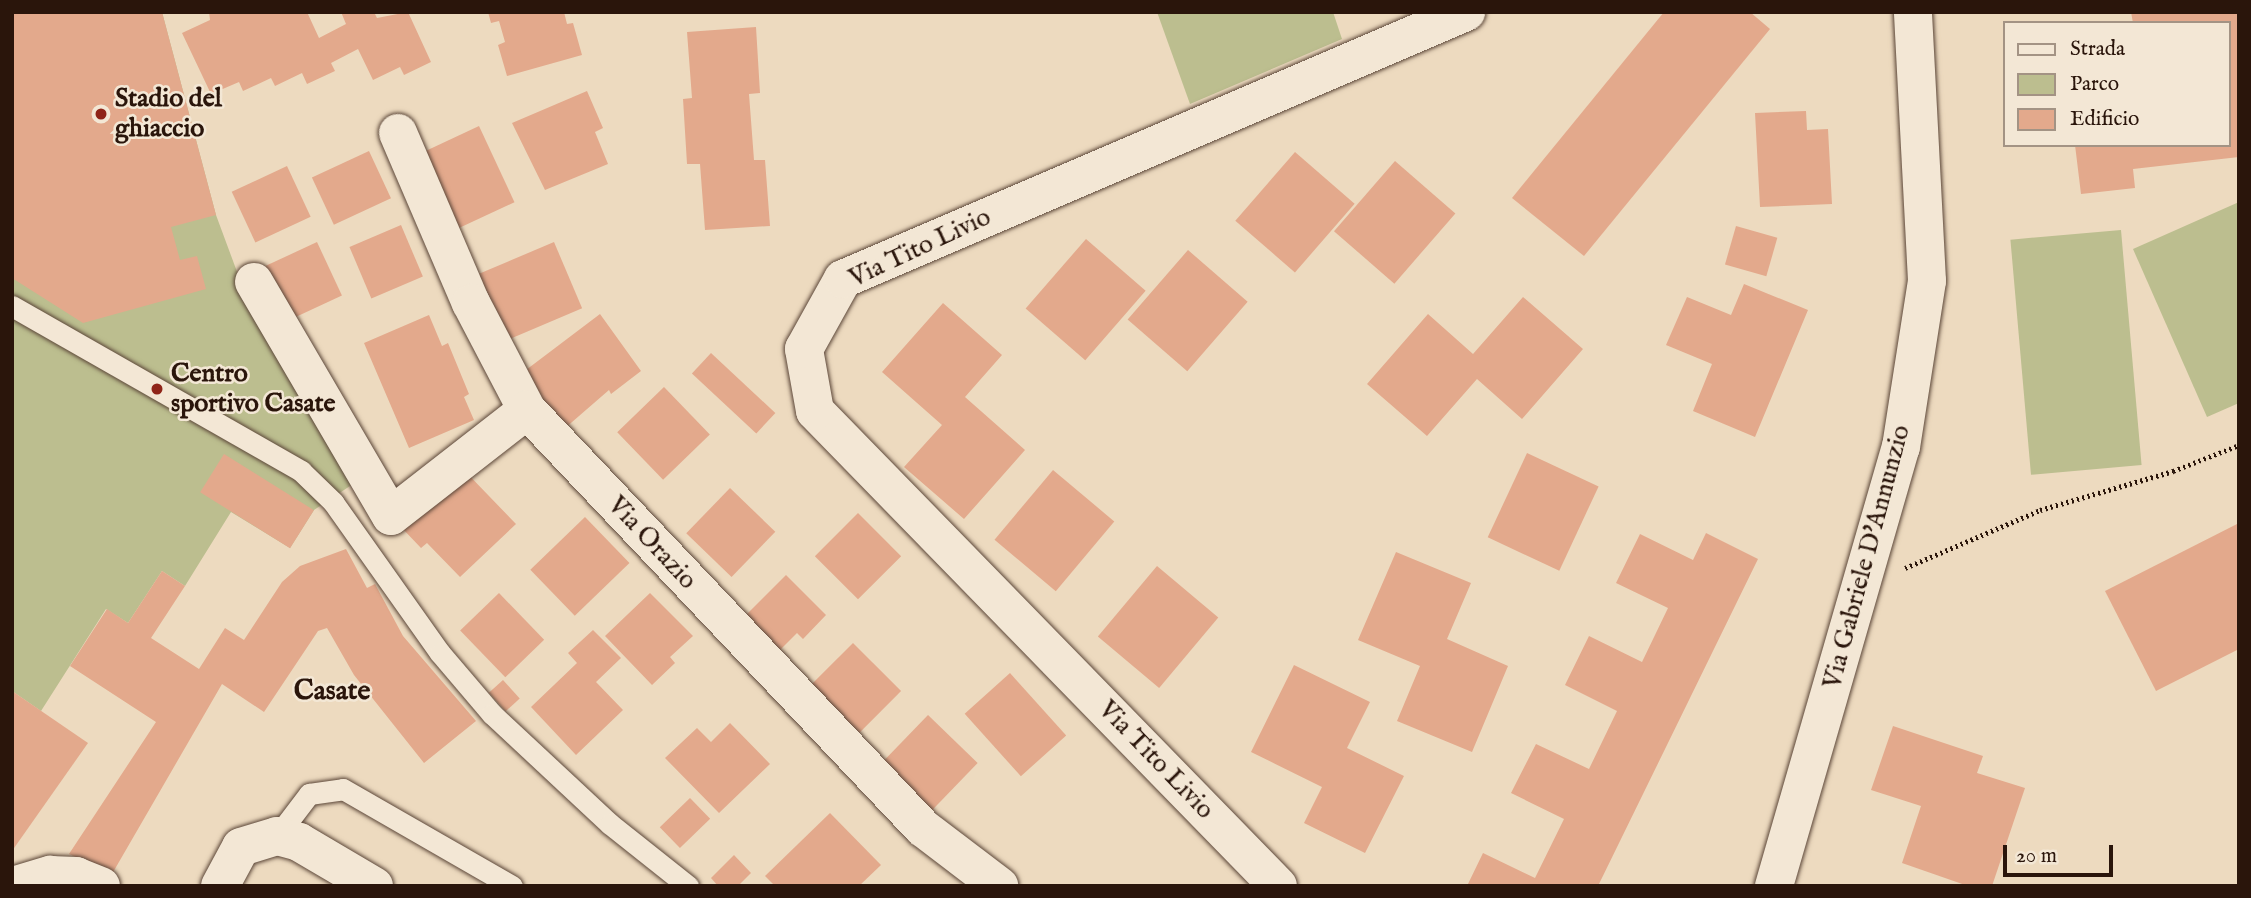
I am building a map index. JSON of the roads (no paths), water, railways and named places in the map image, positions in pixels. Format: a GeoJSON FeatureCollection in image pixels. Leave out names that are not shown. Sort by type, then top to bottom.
{"type":"FeatureCollection","features":[{"type":"Feature","properties":{"kind":"street","name":"Via Tito Livio"},"geometry":{"type":"LineString","coordinates":[[1278,886],[815,411],[804,349],[843,279],[1466,12]]}},
{"type":"Feature","properties":{"kind":"street","name":"Via Gabriele D'Annunzio"},"geometry":{"type":"LineString","coordinates":[[1773,886],[1901,447],[1927,281],[1913,12]]}},
{"type":"Feature","properties":{"kind":"street","name":"Via Orazio"},"geometry":{"type":"LineString","coordinates":[[398,132],[471,303],[527,410],[923,828],[999,886]]}},
{"type":"Feature","properties":{"kind":"street"},"geometry":{"type":"LineString","coordinates":[[254,282],[391,516],[527,410]]}},
{"type":"Feature","properties":{"kind":"street"},"geometry":{"type":"LineString","coordinates":[[220,886],[241,847],[277,836],[299,842],[374,886]]}},
{"type":"Feature","properties":{"kind":"street"},"geometry":{"type":"LineString","coordinates":[[13,886],[50,875],[76,876],[102,886]]}},
{"type":"Feature","properties":{"kind":"lane"},"geometry":{"type":"LineString","coordinates":[[12,306],[301,471],[332,502],[440,653],[492,714],[610,824],[688,886]]}},
{"type":"Feature","properties":{"kind":"lane"},"geometry":{"type":"LineString","coordinates":[[277,836],[309,794],[343,789],[512,886]]}},
{"type":"Feature","properties":{"kind":"place","name":"Stadio del ghiaccio"},"geometry":{"type":"Point","coordinates":[101,114]}},
{"type":"Feature","properties":{"kind":"place","name":"Centro sportivo Casate"},"geometry":{"type":"Point","coordinates":[157,389]}},
{"type":"Feature","properties":{"kind":"district","name":"Casate"},"geometry":{"type":"Point","coordinates":[332,692]}}]}
